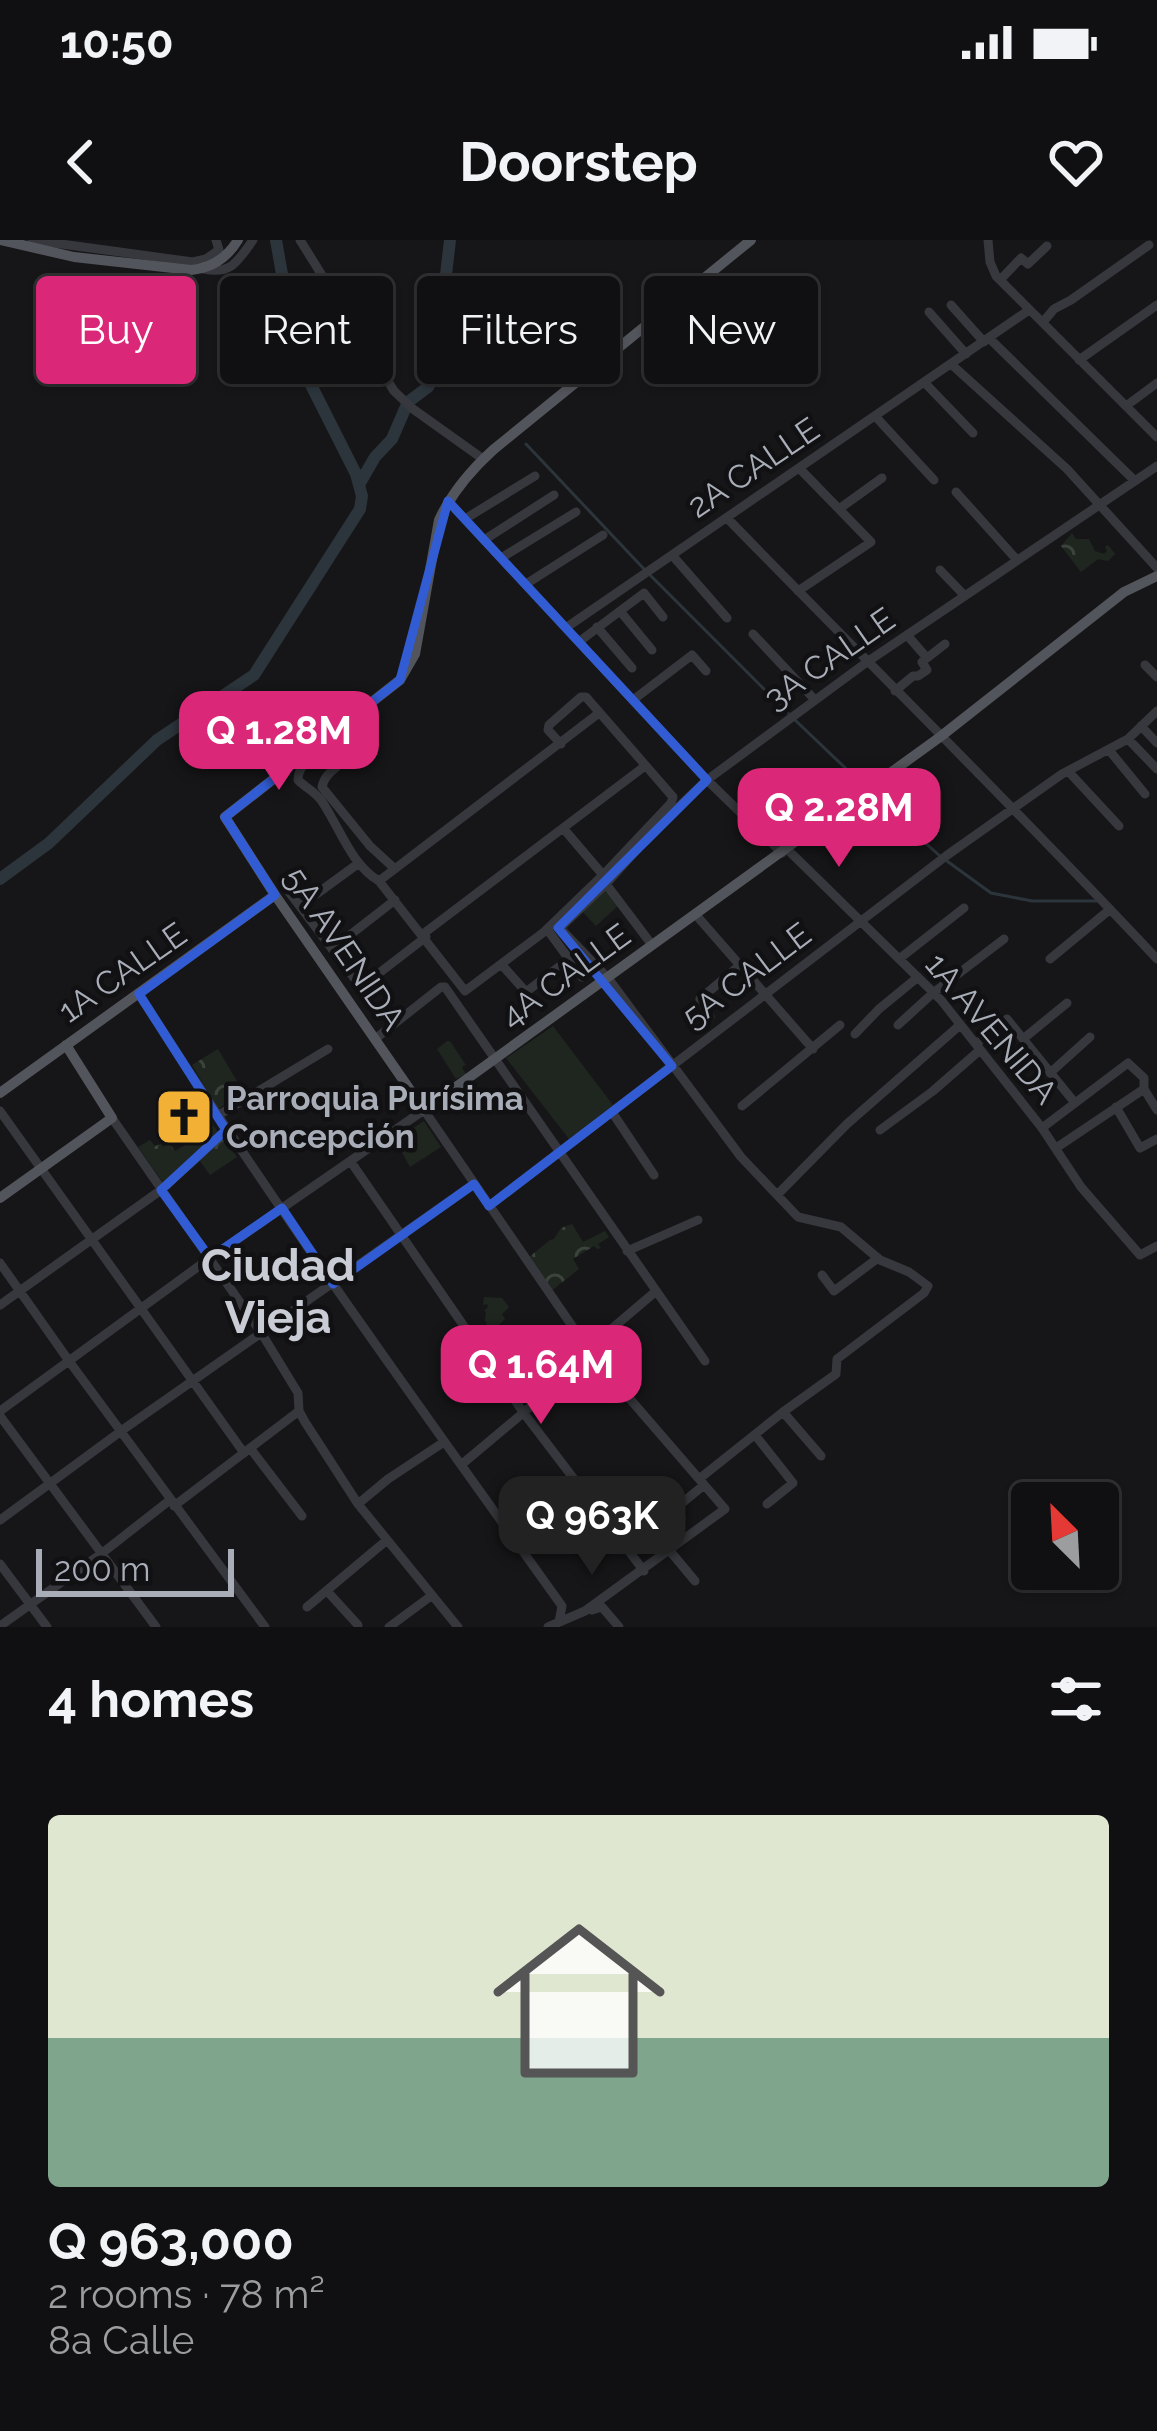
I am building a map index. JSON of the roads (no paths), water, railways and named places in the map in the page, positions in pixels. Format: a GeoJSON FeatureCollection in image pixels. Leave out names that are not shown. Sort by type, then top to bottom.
{"type":"FeatureCollection","features":[{"type":"Feature","properties":{"kind":"main road"},"geometry":{"type":"LineString","coordinates":[[1,240],[74,257],[204,269],[229,254],[238,240]]}},
{"type":"Feature","properties":{"kind":"main road"},"geometry":{"type":"LineString","coordinates":[[343,730],[400,680],[415,654],[439,520],[463,481],[752,240]]}},
{"type":"Feature","properties":{"kind":"main road","name":"4A CALLE"},"geometry":{"type":"LineString","coordinates":[[424,1110],[940,737],[1124,592],[1157,572]]}},
{"type":"Feature","properties":{"kind":"main road","name":"5A AVENIDA"},"geometry":{"type":"LineString","coordinates":[[343,730],[225,817],[279,889],[424,1110]]}},
{"type":"Feature","properties":{"kind":"main road","name":"1A CALLE"},"geometry":{"type":"LineString","coordinates":[[0,1093],[279,889]]}},
{"type":"Feature","properties":{"kind":"main road"},"geometry":{"type":"LineString","coordinates":[[0,1198],[112,1118],[66,1046]]}},
{"type":"Feature","properties":{"kind":"street"},"geometry":{"type":"LineString","coordinates":[[32,240],[147,261],[181,262],[206,259],[219,250],[216,240]]}},
{"type":"Feature","properties":{"kind":"street"},"geometry":{"type":"LineString","coordinates":[[204,269],[227,269],[253,240]]}},
{"type":"Feature","properties":{"kind":"street"},"geometry":{"type":"LineString","coordinates":[[299,240],[400,398],[483,460]]}},
{"type":"Feature","properties":{"kind":"street"},"geometry":{"type":"LineString","coordinates":[[988,240],[992,270],[1000,280],[1157,437]]}},
{"type":"Feature","properties":{"kind":"street"},"geometry":{"type":"LineString","coordinates":[[1043,322],[1054,309],[1148,244]]}},
{"type":"Feature","properties":{"kind":"street"},"geometry":{"type":"LineString","coordinates":[[1000,280],[1021,257],[1028,264],[1047,246]]}},
{"type":"Feature","properties":{"kind":"street"},"geometry":{"type":"LineString","coordinates":[[951,305],[1136,481]]}},
{"type":"Feature","properties":{"kind":"street"},"geometry":{"type":"LineString","coordinates":[[1079,359],[1157,305]]}},
{"type":"Feature","properties":{"kind":"street","name":"2A CALLE"},"geometry":{"type":"LineString","coordinates":[[567,627],[1029,310]]}},
{"type":"Feature","properties":{"kind":"street"},"geometry":{"type":"LineString","coordinates":[[929,312],[966,354]]}},
{"type":"Feature","properties":{"kind":"street"},"geometry":{"type":"LineString","coordinates":[[951,364],[1054,456],[1157,572]]}},
{"type":"Feature","properties":{"kind":"street"},"geometry":{"type":"LineString","coordinates":[[924,382],[973,434]]}},
{"type":"Feature","properties":{"kind":"street"},"geometry":{"type":"LineString","coordinates":[[1126,406],[1157,383]]}},
{"type":"Feature","properties":{"kind":"street"},"geometry":{"type":"LineString","coordinates":[[875,416],[934,480]]}},
{"type":"Feature","properties":{"kind":"street","name":"3A CALLE"},"geometry":{"type":"LineString","coordinates":[[424,935],[465,991],[547,929],[707,780],[907,634],[1157,466]]}},
{"type":"Feature","properties":{"kind":"street"},"geometry":{"type":"LineString","coordinates":[[798,591],[871,542],[800,468]]}},
{"type":"Feature","properties":{"kind":"street"},"geometry":{"type":"LineString","coordinates":[[464,519],[535,476]]}},
{"type":"Feature","properties":{"kind":"street"},"geometry":{"type":"LineString","coordinates":[[839,509],[882,478]]}},
{"type":"Feature","properties":{"kind":"street"},"geometry":{"type":"LineString","coordinates":[[956,492],[1017,560]]}},
{"type":"Feature","properties":{"kind":"street"},"geometry":{"type":"LineString","coordinates":[[484,540],[554,495]]}},
{"type":"Feature","properties":{"kind":"street","name":"1A AVENIDA"},"geometry":{"type":"LineString","coordinates":[[449,499],[707,780],[934,993],[1042,1128],[1081,1187],[1140,1255],[1157,1246]]}},
{"type":"Feature","properties":{"kind":"street"},"geometry":{"type":"LineString","coordinates":[[501,558],[576,512]]}},
{"type":"Feature","properties":{"kind":"street"},"geometry":{"type":"LineString","coordinates":[[727,518],[1157,959]]}},
{"type":"Feature","properties":{"kind":"street"},"geometry":{"type":"LineString","coordinates":[[526,584],[603,536]]}},
{"type":"Feature","properties":{"kind":"street"},"geometry":{"type":"LineString","coordinates":[[672,555],[727,618]]}},
{"type":"Feature","properties":{"kind":"street"},"geometry":{"type":"LineString","coordinates":[[940,570],[964,596]]}},
{"type":"Feature","properties":{"kind":"street"},"geometry":{"type":"LineString","coordinates":[[580,641],[644,593],[663,617]]}},
{"type":"Feature","properties":{"kind":"street"},"geometry":{"type":"LineString","coordinates":[[620,611],[652,650]]}},
{"type":"Feature","properties":{"kind":"street"},"geometry":{"type":"LineString","coordinates":[[597,627],[632,668]]}},
{"type":"Feature","properties":{"kind":"street"},"geometry":{"type":"LineString","coordinates":[[753,634],[815,700]]}},
{"type":"Feature","properties":{"kind":"street"},"geometry":{"type":"LineString","coordinates":[[907,634],[926,657]]}},
{"type":"Feature","properties":{"kind":"street"},"geometry":{"type":"LineString","coordinates":[[895,691],[928,669],[922,662],[945,644]]}},
{"type":"Feature","properties":{"kind":"street"},"geometry":{"type":"LineString","coordinates":[[633,700],[692,655],[706,671]]}},
{"type":"Feature","properties":{"kind":"street"},"geometry":{"type":"LineString","coordinates":[[1145,665],[1157,677]]}},
{"type":"Feature","properties":{"kind":"street"},"geometry":{"type":"LineString","coordinates":[[561,744],[549,725],[581,697],[586,698],[673,797],[604,879]]}},
{"type":"Feature","properties":{"kind":"street","name":"5A CALLE"},"geometry":{"type":"LineString","coordinates":[[490,1206],[943,858],[1068,771],[1128,739],[1157,710]]}},
{"type":"Feature","properties":{"kind":"street"},"geometry":{"type":"LineString","coordinates":[[379,881],[599,713]]}},
{"type":"Feature","properties":{"kind":"street"},"geometry":{"type":"LineString","coordinates":[[1141,726],[1157,743]]}},
{"type":"Feature","properties":{"kind":"street"},"geometry":{"type":"LineString","coordinates":[[343,730],[348,754],[325,776],[322,787],[395,869]]}},
{"type":"Feature","properties":{"kind":"street"},"geometry":{"type":"LineString","coordinates":[[343,730],[336,744],[309,759],[297,773],[298,781],[320,799],[357,860],[424,935]]}},
{"type":"Feature","properties":{"kind":"street"},"geometry":{"type":"LineString","coordinates":[[1128,739],[1157,770]]}},
{"type":"Feature","properties":{"kind":"street"},"geometry":{"type":"LineString","coordinates":[[1108,750],[1145,794]]}},
{"type":"Feature","properties":{"kind":"street"},"geometry":{"type":"LineString","coordinates":[[279,889],[300,906],[361,987],[645,766]]}},
{"type":"Feature","properties":{"kind":"street"},"geometry":{"type":"LineString","coordinates":[[1068,771],[1119,826]]}},
{"type":"Feature","properties":{"kind":"street"},"geometry":{"type":"LineString","coordinates":[[563,828],[652,945]]}},
{"type":"Feature","properties":{"kind":"street"},"geometry":{"type":"LineString","coordinates":[[300,906],[370,846]]}},
{"type":"Feature","properties":{"kind":"street","name":"3A CALLE"},"geometry":{"type":"LineString","coordinates":[[604,879],[560,928],[608,978]]}},
{"type":"Feature","properties":{"kind":"street"},"geometry":{"type":"LineString","coordinates":[[332,949],[395,900]]}},
{"type":"Feature","properties":{"kind":"street"},"geometry":{"type":"LineString","coordinates":[[899,959],[964,908]]}},
{"type":"Feature","properties":{"kind":"street"},"geometry":{"type":"LineString","coordinates":[[1050,959],[1108,911]]}},
{"type":"Feature","properties":{"kind":"street"},"geometry":{"type":"LineString","coordinates":[[696,915],[813,1049]]}},
{"type":"Feature","properties":{"kind":"street"},"geometry":{"type":"LineString","coordinates":[[547,929],[582,977]]}},
{"type":"Feature","properties":{"kind":"street"},"geometry":{"type":"LineString","coordinates":[[898,1025],[1004,939]]}},
{"type":"Feature","properties":{"kind":"street"},"geometry":{"type":"LineString","coordinates":[[501,964],[526,992],[569,959]]}},
{"type":"Feature","properties":{"kind":"street"},"geometry":{"type":"LineString","coordinates":[[710,1017],[700,999],[740,966]]}},
{"type":"Feature","properties":{"kind":"street"},"geometry":{"type":"LineString","coordinates":[[855,1034],[917,977]]}},
{"type":"Feature","properties":{"kind":"street"},"geometry":{"type":"LineString","coordinates":[[608,978],[741,1157],[798,1217],[842,1227],[878,1258],[928,1286],[837,1359],[836,1375],[783,1412],[702,1482],[674,1510],[680,1519]]}},
{"type":"Feature","properties":{"kind":"street"},"geometry":{"type":"LineString","coordinates":[[375,1039],[446,987],[705,1361]]}},
{"type":"Feature","properties":{"kind":"street"},"geometry":{"type":"LineString","coordinates":[[140,994],[226,1130],[562,1606],[560,1622]]}},
{"type":"Feature","properties":{"kind":"street"},"geometry":{"type":"LineString","coordinates":[[1023,1039],[1067,1003]]}},
{"type":"Feature","properties":{"kind":"street"},"geometry":{"type":"LineString","coordinates":[[880,1130],[934,1091],[1006,1019],[1075,1103]]}},
{"type":"Feature","properties":{"kind":"street"},"geometry":{"type":"LineString","coordinates":[[742,1106],[840,1024]]}},
{"type":"Feature","properties":{"kind":"street"},"geometry":{"type":"LineString","coordinates":[[777,1195],[847,1124],[960,1025]]}},
{"type":"Feature","properties":{"kind":"street"},"geometry":{"type":"LineString","coordinates":[[1050,1073],[1090,1036]]}},
{"type":"Feature","properties":{"kind":"street"},"geometry":{"type":"LineString","coordinates":[[217,1116],[328,1048]]}},
{"type":"Feature","properties":{"kind":"street"},"geometry":{"type":"LineString","coordinates":[[1042,1128],[1128,1063],[1144,1078],[1144,1089],[1157,1110]]}},
{"type":"Feature","properties":{"kind":"street"},"geometry":{"type":"LineString","coordinates":[[1055,1148],[1144,1089]]}},
{"type":"Feature","properties":{"kind":"street"},"geometry":{"type":"LineString","coordinates":[[1116,1107],[1140,1148],[1157,1139]]}},
{"type":"Feature","properties":{"kind":"street","name":"4A CALLE"},"geometry":{"type":"LineString","coordinates":[[0,1413],[210,1258],[424,1110]]}},
{"type":"Feature","properties":{"kind":"street","name":"5A AVENIDA"},"geometry":{"type":"LineString","coordinates":[[424,1110],[590,1352],[725,1509],[670,1551]]}},
{"type":"Feature","properties":{"kind":"street"},"geometry":{"type":"LineString","coordinates":[[0,1112],[194,1382],[302,1516]]}},
{"type":"Feature","properties":{"kind":"street"},"geometry":{"type":"LineString","coordinates":[[612,1112],[654,1175]]}},
{"type":"Feature","properties":{"kind":"street"},"geometry":{"type":"LineString","coordinates":[[112,1118],[262,1334],[298,1393],[299,1411],[358,1504],[458,1627]]}},
{"type":"Feature","properties":{"kind":"street"},"geometry":{"type":"LineString","coordinates":[[0,1305],[161,1190],[226,1130]]}},
{"type":"Feature","properties":{"kind":"street"},"geometry":{"type":"LineString","coordinates":[[351,1162],[523,1412],[644,1571]]}},
{"type":"Feature","properties":{"kind":"street"},"geometry":{"type":"LineString","coordinates":[[0,1520],[474,1184]]}},
{"type":"Feature","properties":{"kind":"street"},"geometry":{"type":"LineString","coordinates":[[627,1251],[698,1220]]}},
{"type":"Feature","properties":{"kind":"street"},"geometry":{"type":"LineString","coordinates":[[822,1275],[834,1291],[878,1258]]}},
{"type":"Feature","properties":{"kind":"street"},"geometry":{"type":"LineString","coordinates":[[0,1262],[265,1627]]}},
{"type":"Feature","properties":{"kind":"street"},"geometry":{"type":"LineString","coordinates":[[460,1465],[656,1292]]}},
{"type":"Feature","properties":{"kind":"street"},"geometry":{"type":"LineString","coordinates":[[0,1626],[299,1411]]}},
{"type":"Feature","properties":{"kind":"street"},"geometry":{"type":"LineString","coordinates":[[783,1412],[821,1456]]}},
{"type":"Feature","properties":{"kind":"street"},"geometry":{"type":"LineString","coordinates":[[0,1413],[151,1625]]}},
{"type":"Feature","properties":{"kind":"street"},"geometry":{"type":"LineString","coordinates":[[755,1435],[793,1483],[766,1504]]}},
{"type":"Feature","properties":{"kind":"street"},"geometry":{"type":"LineString","coordinates":[[358,1504],[444,1442]]}},
{"type":"Feature","properties":{"kind":"street"},"geometry":{"type":"LineString","coordinates":[[308,1607],[387,1540]]}},
{"type":"Feature","properties":{"kind":"street"},"geometry":{"type":"LineString","coordinates":[[548,1627],[582,1612],[670,1551],[695,1581]]}},
{"type":"Feature","properties":{"kind":"street"},"geometry":{"type":"LineString","coordinates":[[0,1564],[46,1627]]}},
{"type":"Feature","properties":{"kind":"street"},"geometry":{"type":"LineString","coordinates":[[327,1591],[361,1626]]}},
{"type":"Feature","properties":{"kind":"street"},"geometry":{"type":"LineString","coordinates":[[388,1627],[431,1596]]}},
{"type":"Feature","properties":{"kind":"street"},"geometry":{"type":"LineString","coordinates":[[582,1612],[602,1607],[619,1627]]}},
{"type":"Feature","properties":{"kind":"street"},"geometry":{"type":"LineString","coordinates":[[582,1612],[590,1627]]}},
{"type":"Feature","properties":{"kind":"waterway"},"geometry":{"type":"LineString","coordinates":[[0,879],[49,843],[157,740],[254,675],[360,509],[356,474],[295,348],[276,240]]}},
{"type":"Feature","properties":{"kind":"waterway"},"geometry":{"type":"LineString","coordinates":[[360,483],[392,439],[408,402],[428,387],[437,372],[450,240]]}},
{"type":"Feature","properties":{"kind":"waterway"},"geometry":{"type":"LineString","coordinates":[[526,444],[644,569]]}},
{"type":"Feature","properties":{"kind":"waterway"},"geometry":{"type":"LineString","coordinates":[[651,576],[788,713]]}},
{"type":"Feature","properties":{"kind":"waterway"},"geometry":{"type":"LineString","coordinates":[[795,720],[940,856],[991,893],[1032,901],[1096,901]]}},
{"type":"Feature","properties":{"kind":"place","name":"Parroquia Purísima Concepción"},"geometry":{"type":"Point","coordinates":[184,1117]}},
{"type":"Feature","properties":{"kind":"district","name":"Ciudad Vieja"},"geometry":{"type":"Point","coordinates":[278,1291]}}]}
